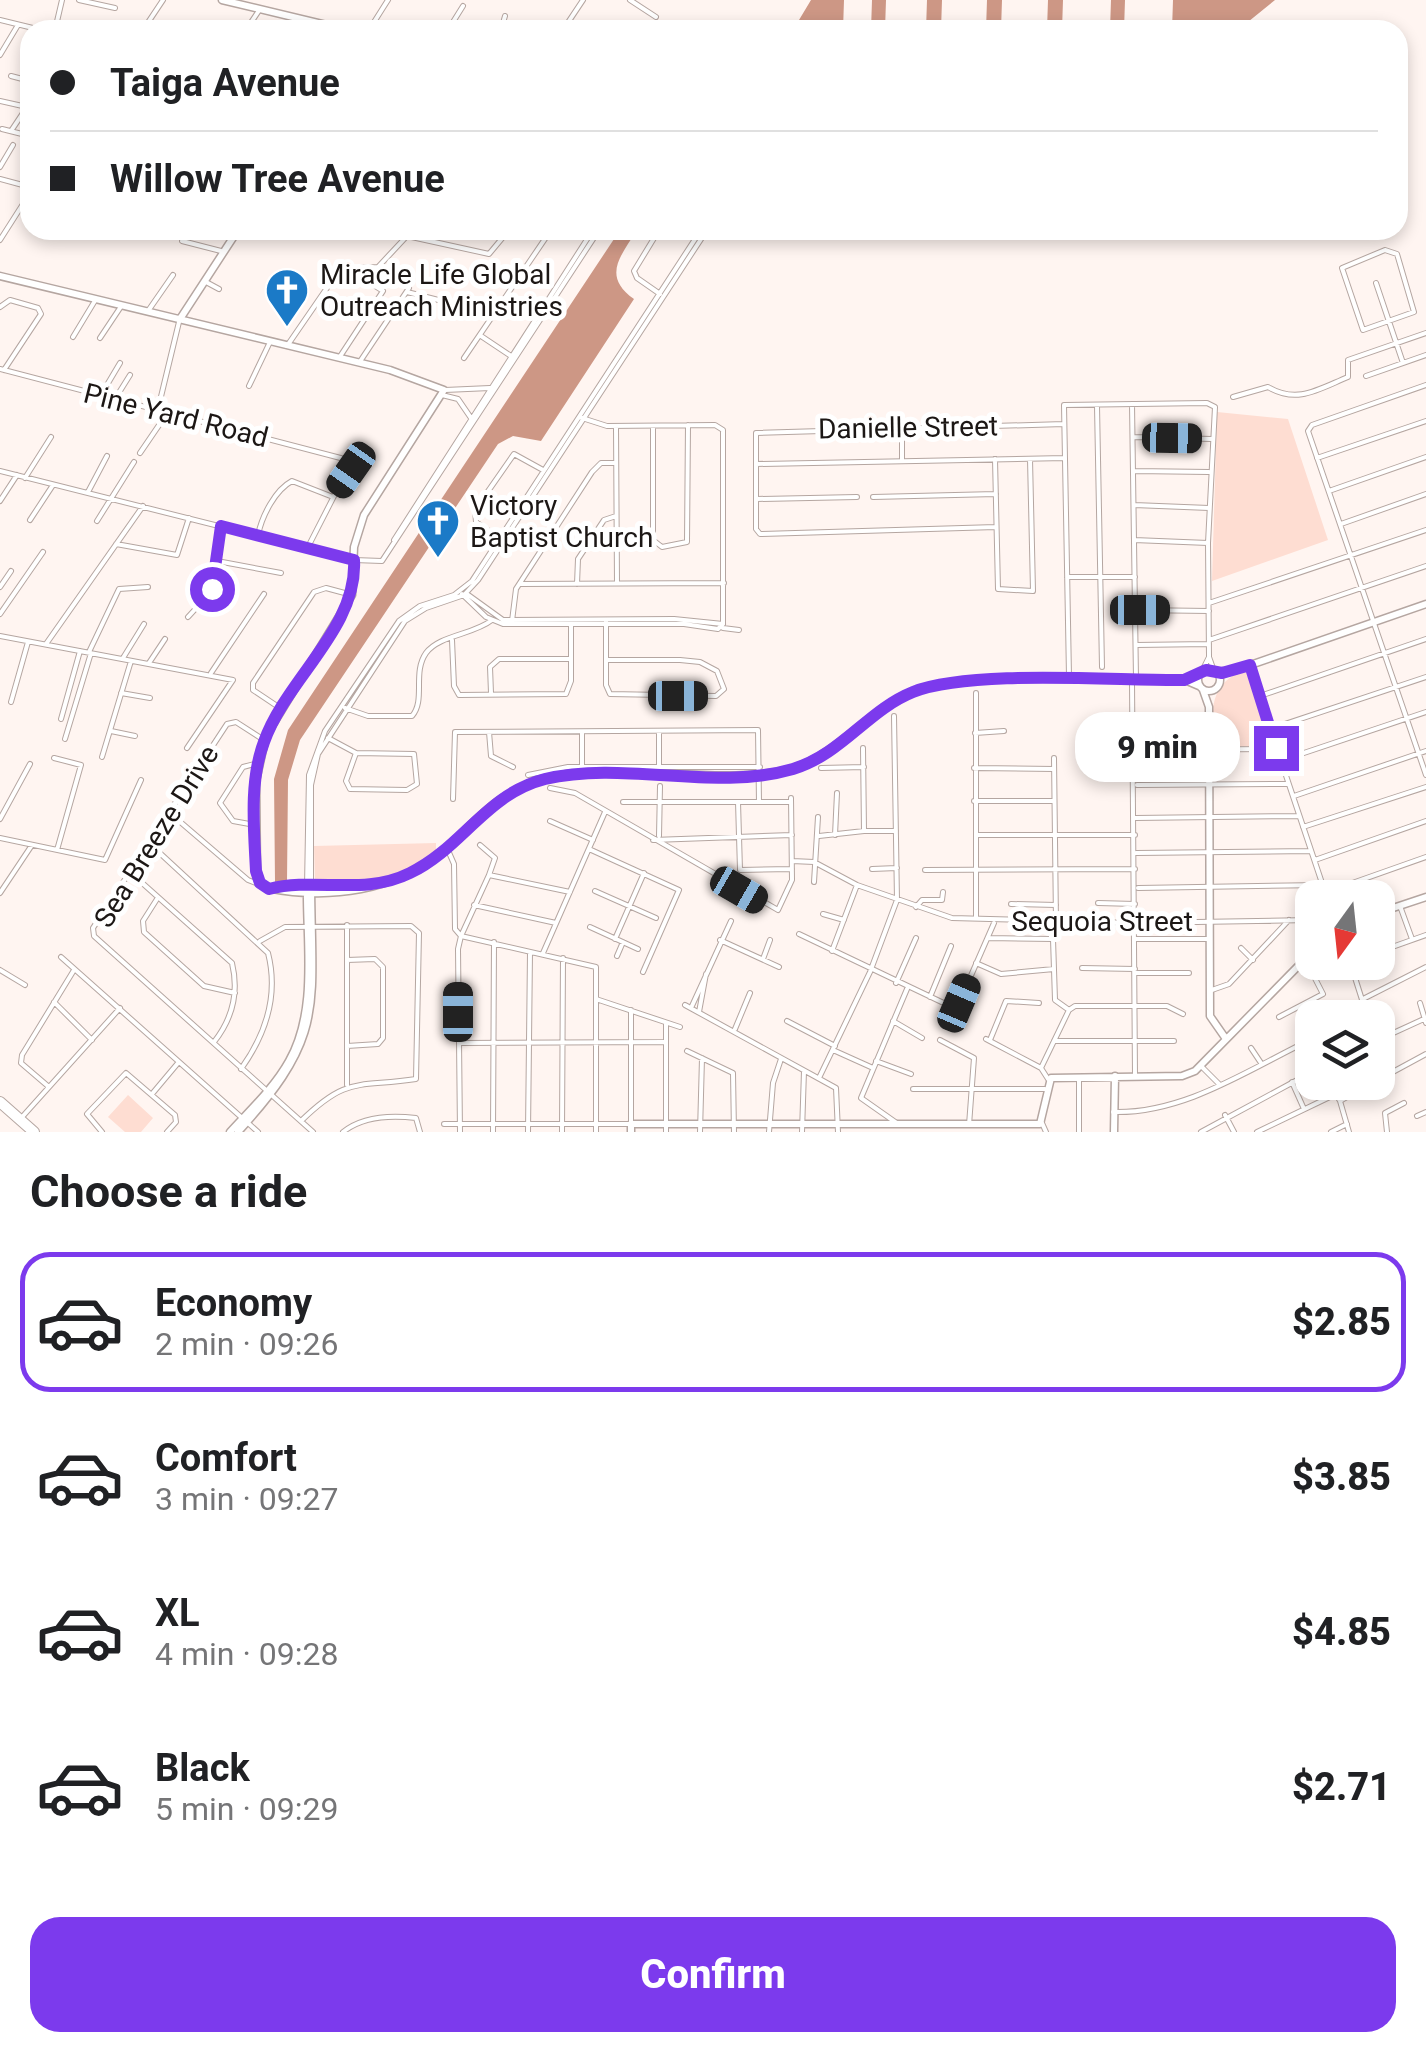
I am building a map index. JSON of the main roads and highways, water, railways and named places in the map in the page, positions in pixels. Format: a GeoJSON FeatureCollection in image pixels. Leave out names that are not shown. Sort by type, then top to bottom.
{"type":"FeatureCollection","features":[{"type":"Feature","properties":{"kind":"highway"},"geometry":{"type":"LineString","coordinates":[[0,1102],[34,1132]]}},
{"type":"Feature","properties":{"kind":"main road"},"geometry":{"type":"LineString","coordinates":[[228,1],[306,20]]}},
{"type":"Feature","properties":{"kind":"main road"},"geometry":{"type":"LineString","coordinates":[[180,319],[232,240]]}},
{"type":"Feature","properties":{"kind":"main road"},"geometry":{"type":"LineString","coordinates":[[0,276],[359,363],[443,392],[364,515],[354,560],[352,595],[264,740],[258,763],[256,876],[261,885],[272,889],[353,891],[382,884],[419,868],[511,792],[545,779],[586,769],[760,771],[810,762],[840,745],[893,702],[926,688],[958,682],[1184,680],[1201,673],[1229,672],[1426,604]]}},
{"type":"Feature","properties":{"kind":"main road"},"geometry":{"type":"LineString","coordinates":[[1215,672],[1217,686]]}},
{"type":"Feature","properties":{"kind":"main road"},"geometry":{"type":"LineString","coordinates":[[1209,712],[1217,686],[1229,672]]}},
{"type":"Feature","properties":{"kind":"main road"},"geometry":{"type":"LineString","coordinates":[[1201,673],[1201,688],[1209,712],[1210,749],[1209,991],[1211,1020],[1226,1039]]}},
{"type":"Feature","properties":{"kind":"main road"},"geometry":{"type":"LineString","coordinates":[[1184,680],[1201,688],[1217,686]]}},
{"type":"Feature","properties":{"kind":"main road"},"geometry":{"type":"LineString","coordinates":[[230,1132],[269,1093],[290,1060],[301,1032],[306,1004],[309,889]]}},
{"type":"Feature","properties":{"kind":"main road"},"geometry":{"type":"LineString","coordinates":[[1395,908],[1426,897]]}},
{"type":"Feature","properties":{"kind":"main road"},"geometry":{"type":"LineString","coordinates":[[630,1128],[940,1128],[1042,1123],[1048,1080],[1079,1076],[1182,1076],[1200,1066],[1295,968]]}},
{"type":"Feature","properties":{"kind":"main road"},"geometry":{"type":"LineString","coordinates":[[1114,1076],[1114,1132]]}},
{"type":"Feature","properties":{"kind":"main road"},"geometry":{"type":"LineString","coordinates":[[238,1132],[245,1120]]}},
{"type":"Feature","properties":{"kind":"place","name":"Miracle Life Global Outreach Ministries"},"geometry":{"type":"Point","coordinates":[287,328]}},
{"type":"Feature","properties":{"kind":"place","name":"Victory Baptist Church"},"geometry":{"type":"Point","coordinates":[438,559]}}]}
